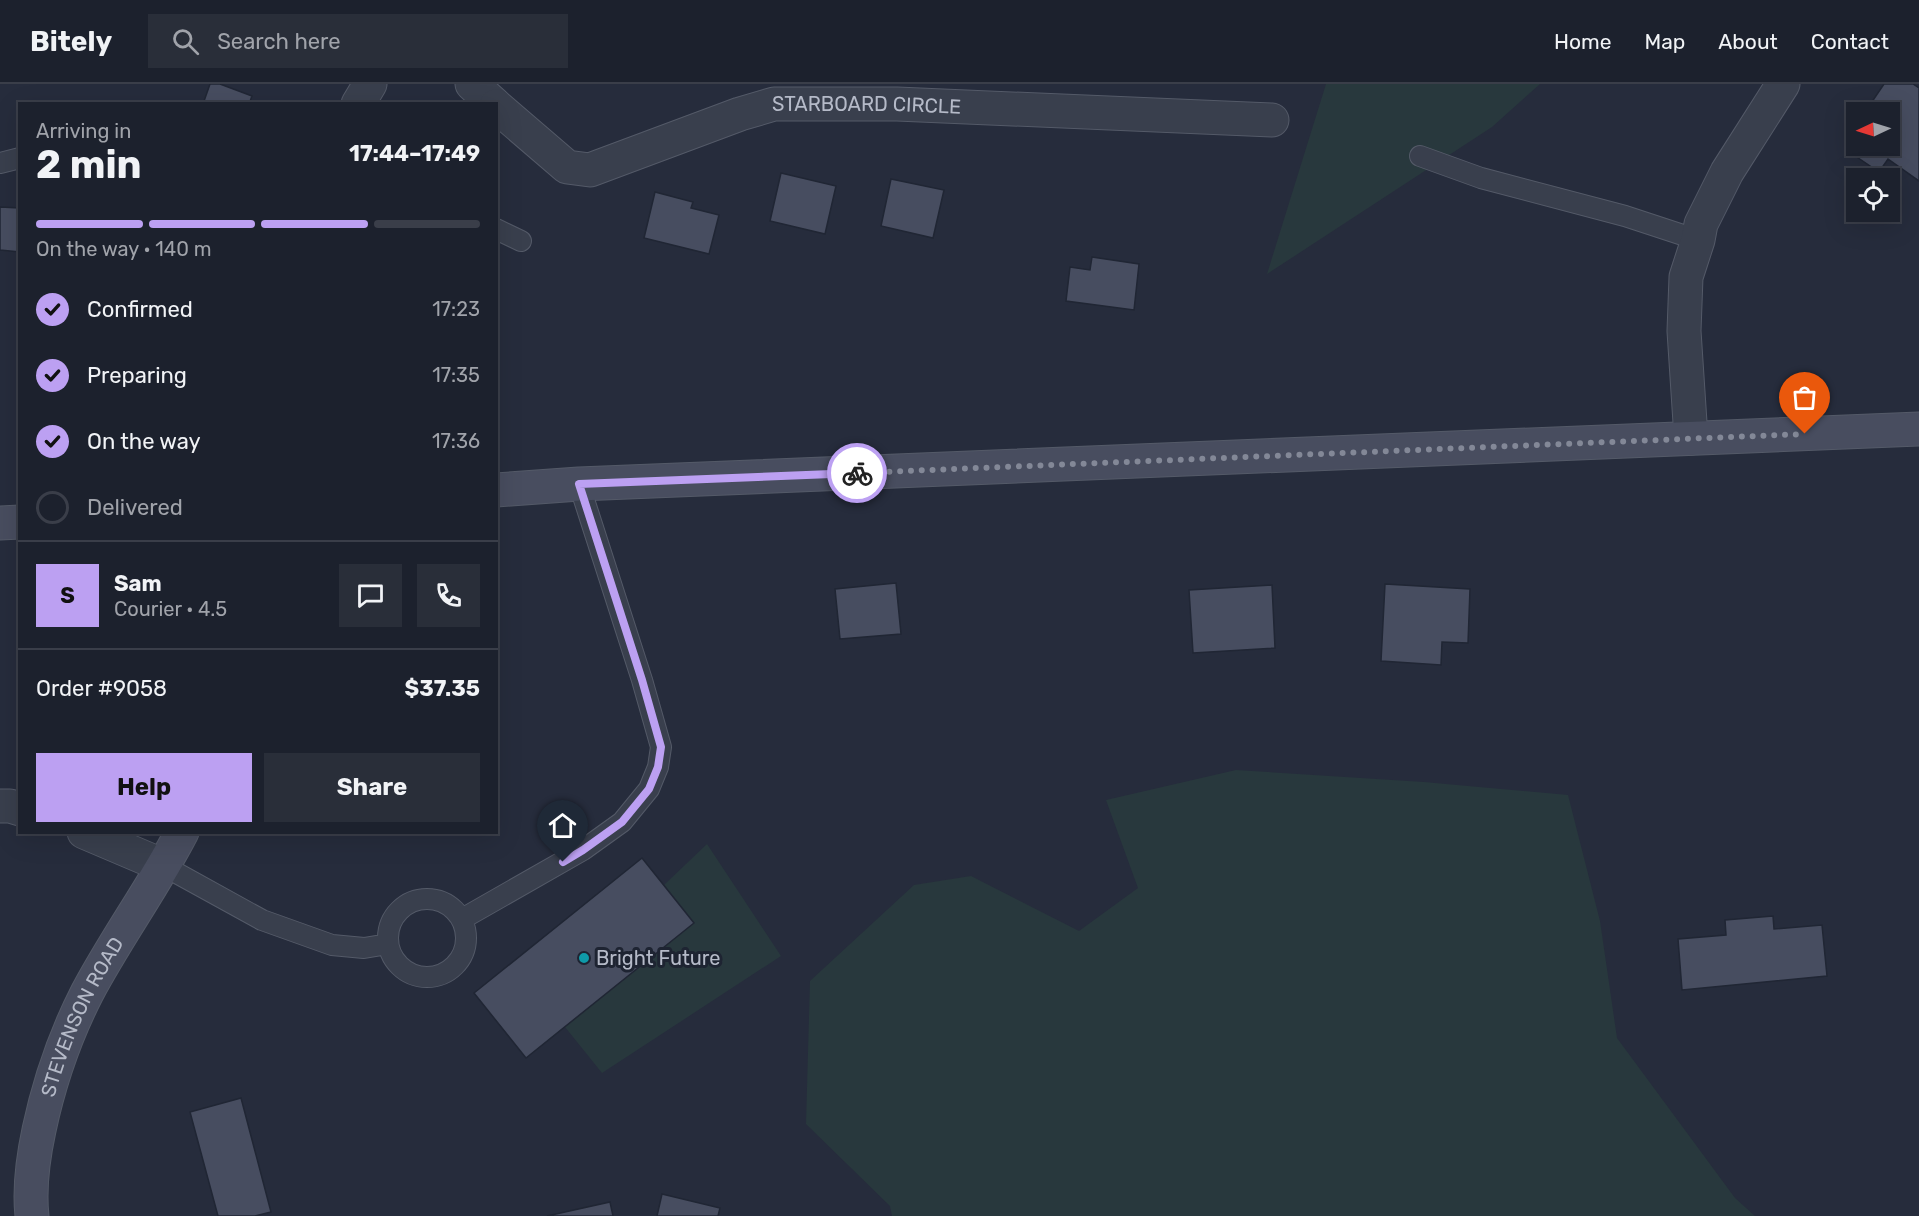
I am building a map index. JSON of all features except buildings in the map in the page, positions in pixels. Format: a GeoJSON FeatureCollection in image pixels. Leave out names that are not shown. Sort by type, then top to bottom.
{"type":"FeatureCollection","features":[{"type":"Feature","properties":{"kind":"main road"},"geometry":{"type":"LineString","coordinates":[[498,490],[579,484],[1919,429]]}},
{"type":"Feature","properties":{"kind":"main road"},"geometry":{"type":"LineString","coordinates":[[0,524],[18,522]]}},
{"type":"Feature","properties":{"kind":"main road","name":"STEVENSON ROAD"},"geometry":{"type":"LineString","coordinates":[[32,1216],[33,1159],[45,1099],[64,1045],[88,993],[181,834]]}},
{"type":"Feature","properties":{"kind":"street"},"geometry":{"type":"LineString","coordinates":[[359,102],[370,84]]}},
{"type":"Feature","properties":{"kind":"street","name":"STARBOARD CIRCLE"},"geometry":{"type":"LineString","coordinates":[[472,84],[492,102]]}},
{"type":"Feature","properties":{"kind":"street"},"geometry":{"type":"LineString","coordinates":[[1691,438],[1684,331],[1686,277],[1701,224],[1727,172],[1783,84]]}},
{"type":"Feature","properties":{"kind":"street","name":"STARBOARD CIRCLE"},"geometry":{"type":"LineString","coordinates":[[498,108],[567,167],[590,170],[740,114],[774,104],[897,104],[1272,120]]}},
{"type":"Feature","properties":{"kind":"street"},"geometry":{"type":"LineString","coordinates":[[0,806],[18,808]]}},
{"type":"Feature","properties":{"kind":"street"},"geometry":{"type":"LineString","coordinates":[[89,834],[164,866]]}},
{"type":"Feature","properties":{"kind":"lane"},"geometry":{"type":"LineString","coordinates":[[1420,156],[1481,178],[1625,216],[1698,240]]}},
{"type":"Feature","properties":{"kind":"lane"},"geometry":{"type":"LineString","coordinates":[[0,162],[18,158]]}},
{"type":"Feature","properties":{"kind":"lane"},"geometry":{"type":"LineString","coordinates":[[498,230],[521,241]]}},
{"type":"Feature","properties":{"kind":"lane"},"geometry":{"type":"LineString","coordinates":[[462,919],[583,850],[622,822],[649,789],[658,767],[661,747],[579,484]]}},
{"type":"Feature","properties":{"kind":"lane"},"geometry":{"type":"LineString","coordinates":[[164,866],[262,920],[333,945],[364,948],[388,944]]}},
{"type":"Feature","properties":{"kind":"lane"},"geometry":{"type":"LineString","coordinates":[[420,898],[433,898],[455,909],[462,919],[466,932],[461,959],[452,969],[426,978],[413,975],[401,968],[388,944],[388,932],[392,920],[399,910],[420,898]]}},
{"type":"Feature","properties":{"kind":"shaded area"},"geometry":{"type":"Polygon","coordinates":[[[1326,84],[1540,84],[1492,127],[1267,274],[1326,84]]]}},
{"type":"Feature","properties":{"kind":"shaded area"},"geometry":{"type":"Polygon","coordinates":[[[1236,770],[1424,782],[1568,795],[1600,921],[1617,1038],[1735,1198],[1755,1216],[892,1216],[890,1206],[806,1124],[810,981],[914,885],[971,876],[1079,931],[1138,888],[1106,800],[1236,770]]]}},
{"type":"Feature","properties":{"kind":"shaded area"},"geometry":{"type":"Polygon","coordinates":[[[707,844],[781,956],[602,1073],[565,1027],[694,923],[664,885],[707,844]]]}},
{"type":"Feature","properties":{"kind":"way so far"},"geometry":{"type":"LineString","coordinates":[[857,473],[1805,434]]}},
{"type":"Feature","properties":{"kind":"place","name":"Bright Future"},"geometry":{"type":"Point","coordinates":[584,958]}},
{"type":"Feature","properties":{"kind":"route"},"geometry":{"type":"LineString","coordinates":[[563,862],[622,822],[649,789],[658,767],[661,747],[642,680],[579,484],[857,473]]}}]}
